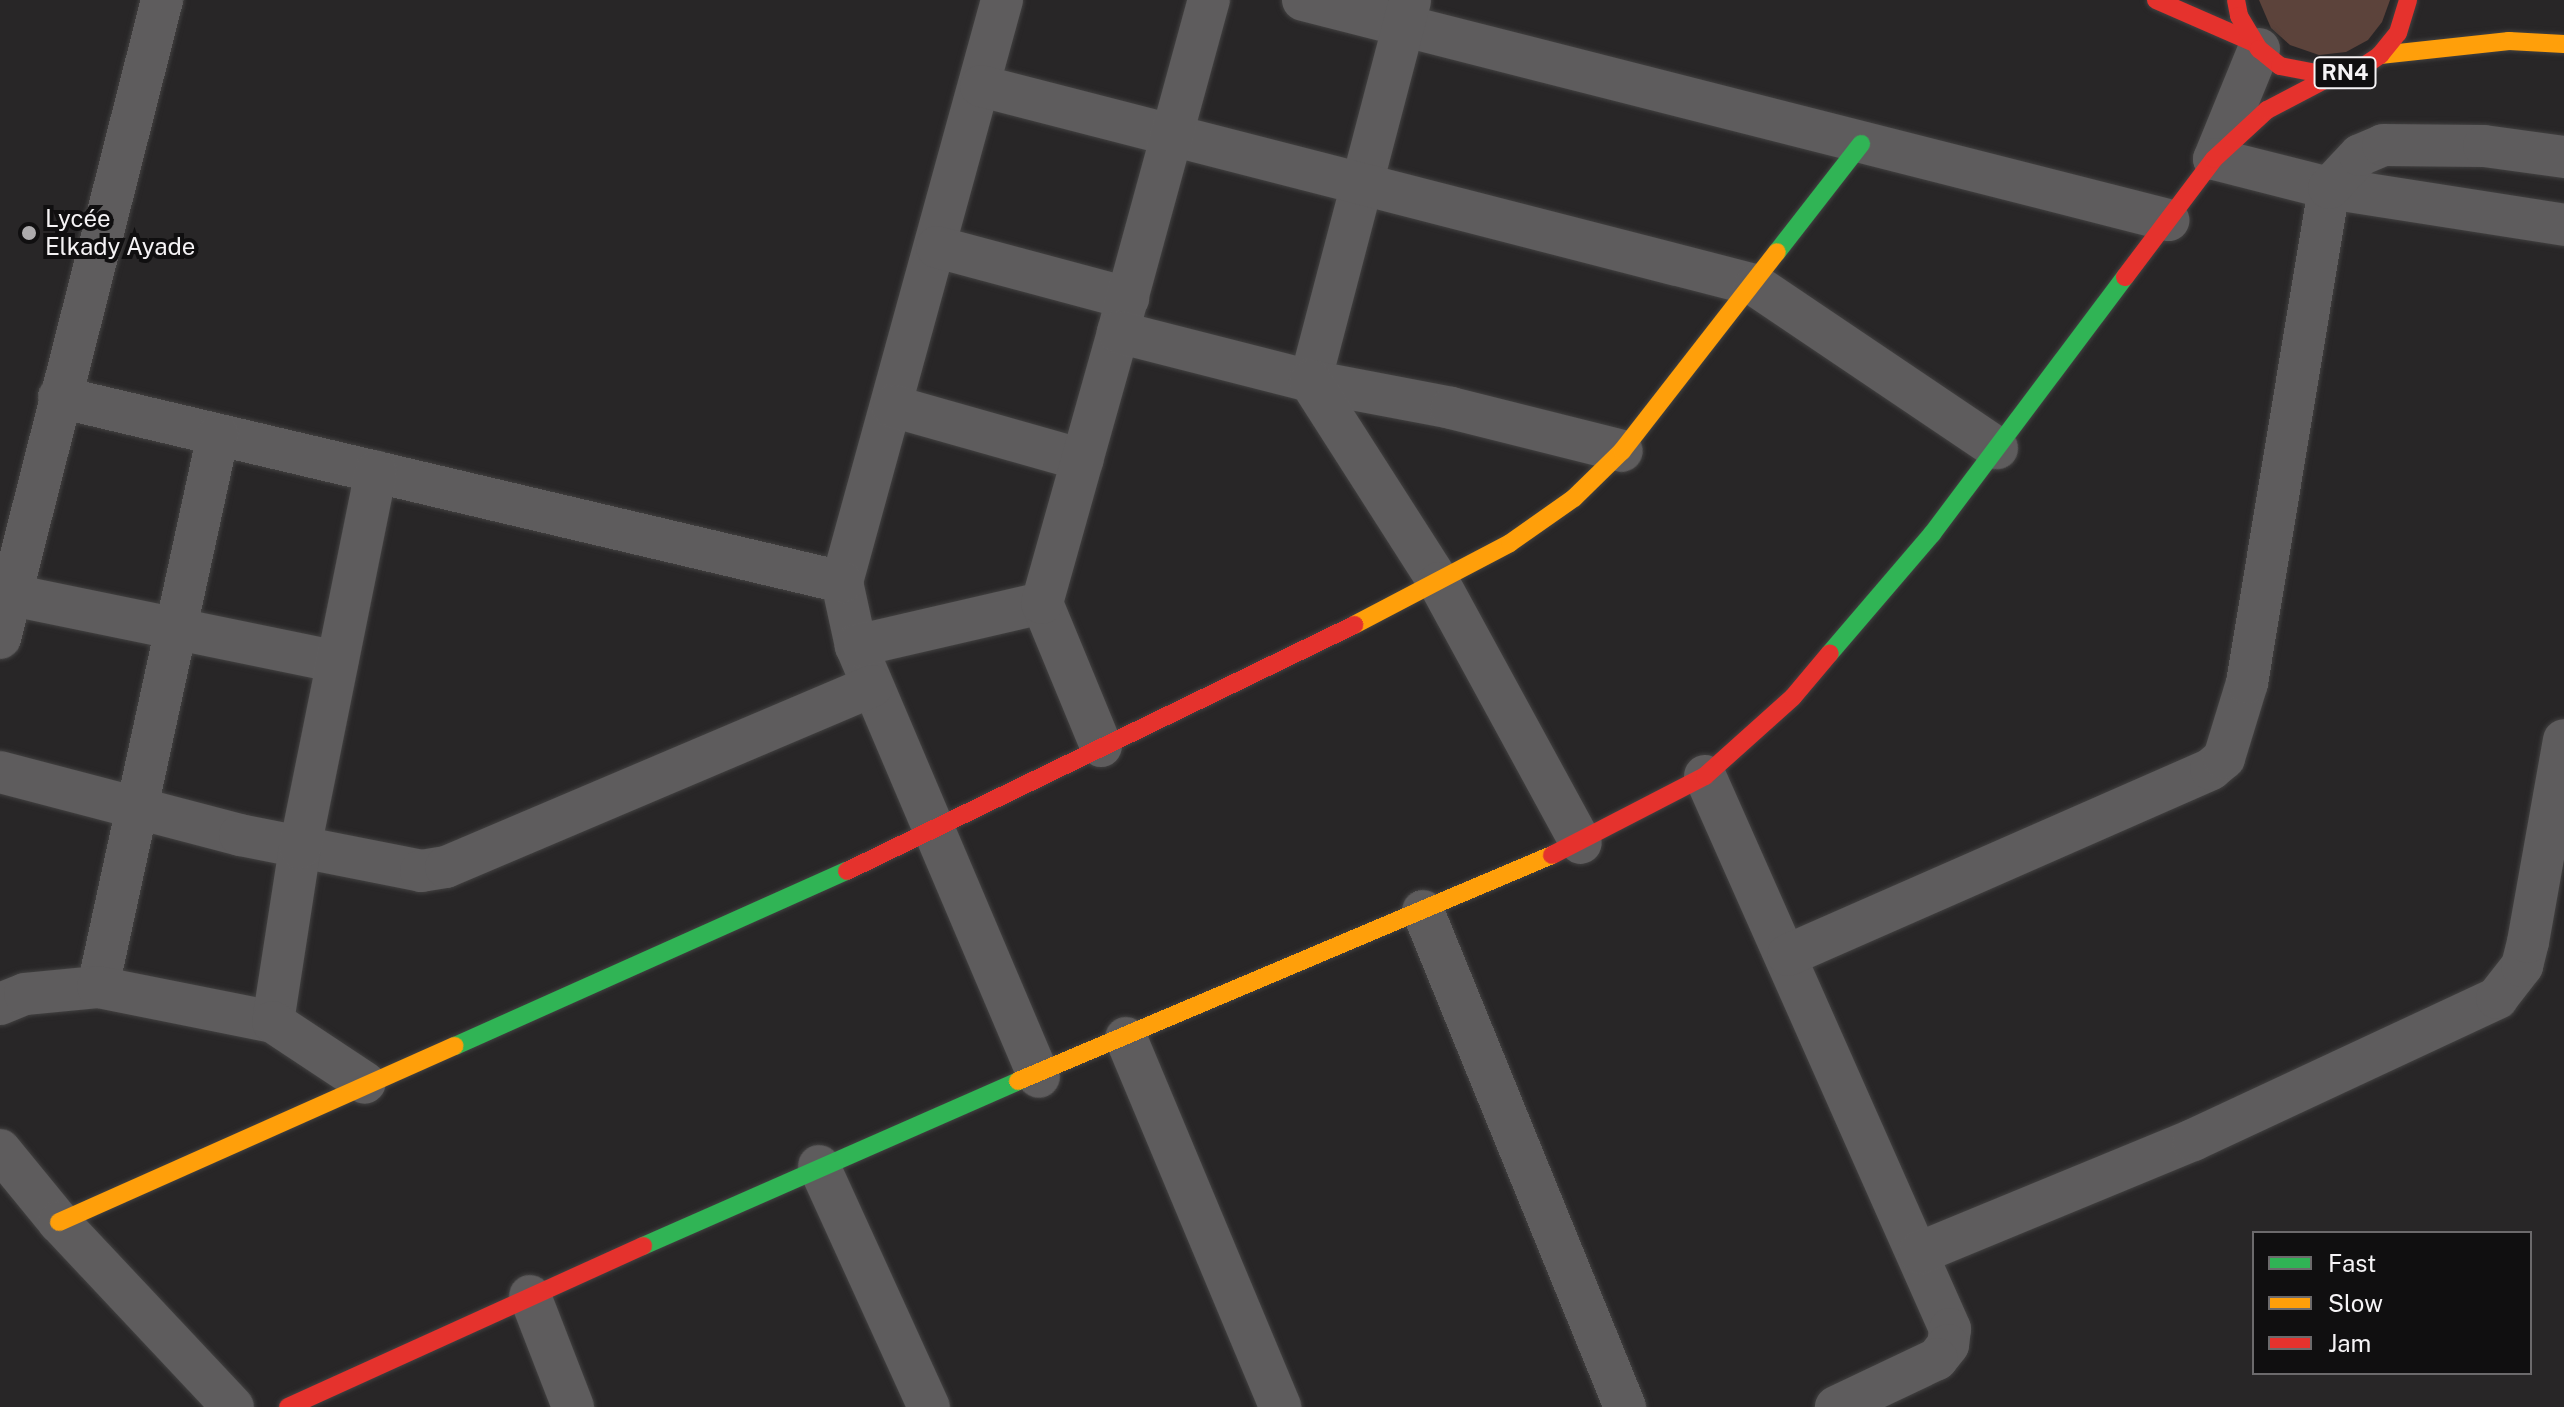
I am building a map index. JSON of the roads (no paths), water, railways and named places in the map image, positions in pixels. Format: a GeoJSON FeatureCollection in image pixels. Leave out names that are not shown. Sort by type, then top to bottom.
{"type":"FeatureCollection","features":[{"type":"Feature","properties":{"kind":"street"},"geometry":{"type":"LineString","coordinates":[[0,638],[162,0]]}},
{"type":"Feature","properties":{"kind":"street"},"geometry":{"type":"LineString","coordinates":[[1002,0],[937,247],[842,582],[856,646],[1039,1077]]}},
{"type":"Feature","properties":{"kind":"street"},"geometry":{"type":"LineString","coordinates":[[1101,746],[1042,603],[1209,0]]}},
{"type":"Feature","properties":{"kind":"street"},"geometry":{"type":"LineString","coordinates":[[1303,0],[1406,13],[1861,144],[2168,220]]}},
{"type":"Feature","properties":{"kind":"street","name":"RN4"},"geometry":{"type":"LineString","coordinates":[[2156,0],[2256,46],[2280,66],[2306,75],[2332,76],[2358,70],[2380,55],[2398,33],[2408,0]]}},
{"type":"Feature","properties":{"kind":"street"},"geometry":{"type":"LineString","coordinates":[[2214,159],[2256,46],[2236,0]]}},
{"type":"Feature","properties":{"kind":"street"},"geometry":{"type":"LineString","coordinates":[[1406,13],[1365,187],[1310,381],[1439,583],[1581,843]]}},
{"type":"Feature","properties":{"kind":"street","name":"RN4"},"geometry":{"type":"LineString","coordinates":[[2380,55],[2495,41],[2564,44]]}},
{"type":"Feature","properties":{"kind":"street"},"geometry":{"type":"LineString","coordinates":[[288,1407],[819,1166],[1039,1077],[1581,843],[1705,776],[1793,697],[1932,534],[2214,159],[2267,110],[2332,76]]}},
{"type":"Feature","properties":{"kind":"street"},"geometry":{"type":"LineString","coordinates":[[981,86],[1755,285],[1997,448]]}},
{"type":"Feature","properties":{"kind":"street"},"geometry":{"type":"LineString","coordinates":[[59,1222],[365,1083],[937,831],[1101,746],[1439,583],[1574,498],[1622,451],[1755,285],[1861,144]]}},
{"type":"Feature","properties":{"kind":"street"},"geometry":{"type":"LineString","coordinates":[[1788,955],[2211,769],[2224,758],[2247,683],[2329,188],[2360,155],[2383,145],[2484,146],[2564,157]]}},
{"type":"Feature","properties":{"kind":"street"},"geometry":{"type":"LineString","coordinates":[[2214,159],[2329,188],[2564,225]]}},
{"type":"Feature","properties":{"kind":"street"},"geometry":{"type":"LineString","coordinates":[[937,247],[1310,381],[1451,408],[1622,451]]}},
{"type":"Feature","properties":{"kind":"street"},"geometry":{"type":"LineString","coordinates":[[59,397],[842,582]]}},
{"type":"Feature","properties":{"kind":"street"},"geometry":{"type":"LineString","coordinates":[[892,406],[1083,460]]}},
{"type":"Feature","properties":{"kind":"street"},"geometry":{"type":"LineString","coordinates":[[98,987],[134,808],[218,435]]}},
{"type":"Feature","properties":{"kind":"street"},"geometry":{"type":"LineString","coordinates":[[273,1022],[300,848],[376,472]]}},
{"type":"Feature","properties":{"kind":"street"},"geometry":{"type":"LineString","coordinates":[[12,595],[337,662]]}},
{"type":"Feature","properties":{"kind":"street"},"geometry":{"type":"LineString","coordinates":[[856,646],[1042,603]]}},
{"type":"Feature","properties":{"kind":"street"},"geometry":{"type":"LineString","coordinates":[[0,772],[134,808],[389,869],[446,867],[872,686]]}},
{"type":"Feature","properties":{"kind":"street"},"geometry":{"type":"LineString","coordinates":[[1919,1253],[2193,1140],[2497,998],[2522,966],[2564,740]]}},
{"type":"Feature","properties":{"kind":"street"},"geometry":{"type":"LineString","coordinates":[[1705,776],[1788,955],[1950,1329],[1948,1345],[1914,1373],[1836,1407]]}},
{"type":"Feature","properties":{"kind":"street"},"geometry":{"type":"LineString","coordinates":[[1423,911],[1625,1407]]}},
{"type":"Feature","properties":{"kind":"street"},"geometry":{"type":"LineString","coordinates":[[0,1004],[25,994],[98,987],[273,1022],[365,1083]]}},
{"type":"Feature","properties":{"kind":"street"},"geometry":{"type":"LineString","coordinates":[[1126,1038],[1280,1407]]}},
{"type":"Feature","properties":{"kind":"street"},"geometry":{"type":"LineString","coordinates":[[0,1150],[59,1222],[233,1407]]}},
{"type":"Feature","properties":{"kind":"street"},"geometry":{"type":"LineString","coordinates":[[819,1166],[929,1407]]}},
{"type":"Feature","properties":{"kind":"street"},"geometry":{"type":"LineString","coordinates":[[530,1296],[573,1407]]}},
{"type":"Feature","properties":{"kind":"place","name":"Lycée Elkady Ayade"},"geometry":{"type":"Point","coordinates":[29,233]}}]}
